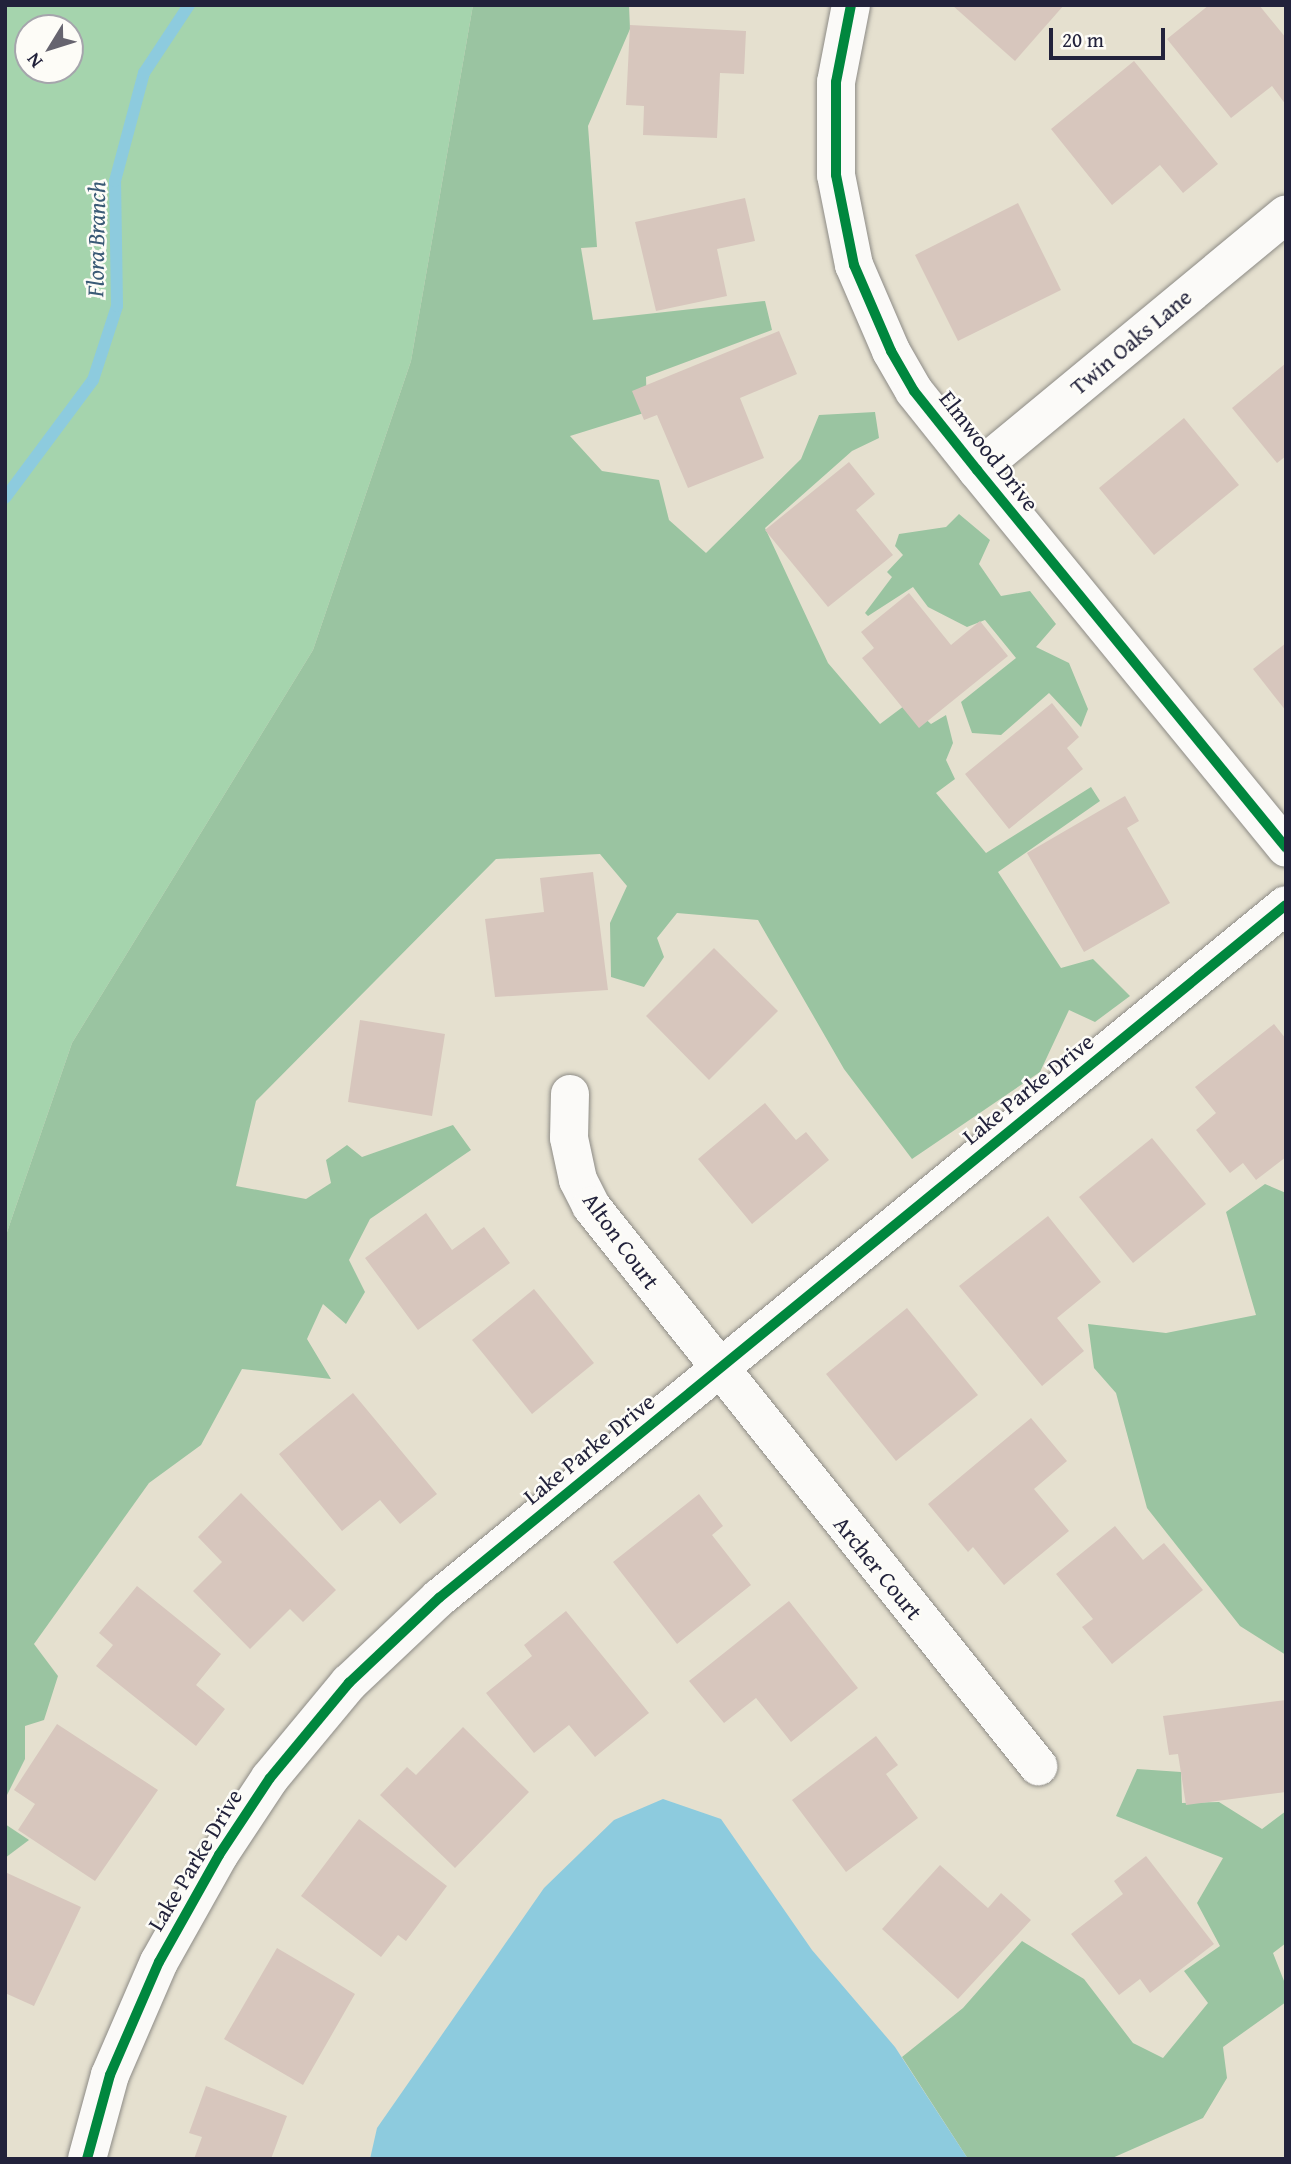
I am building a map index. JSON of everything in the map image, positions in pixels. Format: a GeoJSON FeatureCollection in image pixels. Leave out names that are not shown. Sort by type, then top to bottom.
{"type":"FeatureCollection","features":[{"type":"Feature","properties":{"kind":"street","name":"Elmwood Drive"},"geometry":{"type":"LineString","coordinates":[[851,5],[836,82],[836,175],[855,265],[891,351],[914,391],[1286,848]]}},
{"type":"Feature","properties":{"kind":"street","name":"Twin Oaks Lane"},"geometry":{"type":"LineString","coordinates":[[977,470],[1286,214]]}},
{"type":"Feature","properties":{"kind":"street","name":"Lake Parke Drive"},"geometry":{"type":"LineString","coordinates":[[87,2159],[110,2075],[159,1962],[219,1855],[270,1778],[349,1683],[439,1598],[1286,905]]}},
{"type":"Feature","properties":{"kind":"street","name":"Alton Court"},"geometry":{"type":"LineString","coordinates":[[570,1094],[569,1138],[579,1180],[591,1206],[719,1370]]}},
{"type":"Feature","properties":{"kind":"street","name":"Archer Court"},"geometry":{"type":"LineString","coordinates":[[719,1370],[1038,1766]]}},
{"type":"Feature","properties":{"kind":"green space"},"geometry":{"type":"Polygon","coordinates":[[[5,5],[473,5],[411,361],[313,650],[72,1043],[5,1238],[5,5]]]}},
{"type":"Feature","properties":{"kind":"green space"},"geometry":{"type":"Polygon","coordinates":[[[473,5],[629,5],[630,29],[588,126],[597,247],[581,248],[593,320],[765,301],[772,330],[646,377],[647,412],[570,436],[602,471],[659,480],[669,520],[706,553],[801,459],[819,415],[875,412],[879,438],[852,451],[765,528],[828,663],[880,724],[908,703],[931,724],[946,715],[953,743],[946,760],[955,779],[936,793],[986,853],[1091,787],[1100,801],[998,872],[1061,968],[1093,959],[1130,996],[1095,1022],[1069,1010],[1040,1072],[912,1159],[844,1069],[758,920],[677,913],[657,938],[664,957],[644,987],[611,977],[610,923],[627,886],[600,854],[496,859],[256,1101],[236,1186],[306,1199],[331,1183],[326,1160],[347,1145],[362,1157],[453,1125],[471,1150],[370,1219],[349,1260],[365,1292],[346,1324],[323,1304],[307,1339],[331,1379],[242,1369],[201,1445],[149,1483],[34,1644],[58,1676],[44,1720],[25,1726],[25,1759],[5,1799],[5,1238],[72,1043],[313,650],[411,361],[473,5]]]}},
{"type":"Feature","properties":{"kind":"green space"},"geometry":{"type":"Polygon","coordinates":[[[959,514],[990,540],[979,564],[1001,596],[1030,591],[1056,624],[1036,647],[1069,663],[1088,709],[1081,727],[1049,693],[1001,735],[972,733],[961,702],[1016,658],[985,620],[967,627],[928,607],[913,587],[868,616],[865,613],[892,577],[887,572],[903,555],[895,546],[899,534],[946,527],[959,514]]]}},
{"type":"Feature","properties":{"kind":"green space"},"geometry":{"type":"Polygon","coordinates":[[[1265,1184],[1286,1193],[1286,1655],[1240,1626],[1147,1508],[1116,1393],[1094,1368],[1088,1324],[1166,1333],[1256,1315],[1226,1212],[1265,1184]]]}},
{"type":"Feature","properties":{"kind":"green space"},"geometry":{"type":"Polygon","coordinates":[[[1137,1769],[1181,1772],[1182,1803],[1219,1802],[1262,1829],[1286,1811],[1286,1943],[1273,1953],[1286,1986],[1286,2002],[1223,2047],[1227,2078],[1203,2118],[1110,2159],[968,2159],[902,2057],[963,2008],[1022,1941],[1084,1979],[1133,2043],[1163,2058],[1208,2003],[1184,1971],[1220,1946],[1197,1903],[1223,1858],[1116,1816],[1137,1769]]]}},
{"type":"Feature","properties":{"kind":"green space"},"geometry":{"type":"Polygon","coordinates":[[[5,1824],[29,1840],[5,1858],[5,1824]]]}},
{"type":"Feature","properties":{"kind":"water"},"geometry":{"type":"Polygon","coordinates":[[[663,1799],[721,1819],[812,1950],[895,2047],[968,2159],[370,2159],[377,2128],[544,1888],[614,1820],[663,1799]]]}},
{"type":"Feature","properties":{"kind":"building"},"geometry":{"type":"Polygon","coordinates":[[[952,5],[1064,5],[1015,61],[952,5]]]}},
{"type":"Feature","properties":{"kind":"building"},"geometry":{"type":"Polygon","coordinates":[[[1209,5],[1259,5],[1286,38],[1286,105],[1272,86],[1231,118],[1167,39],[1209,5]]]}},
{"type":"Feature","properties":{"kind":"building"},"geometry":{"type":"Polygon","coordinates":[[[630,25],[746,31],[744,74],[720,73],[717,138],[643,135],[644,106],[626,105],[630,25]]]}},
{"type":"Feature","properties":{"kind":"building"},"geometry":{"type":"Polygon","coordinates":[[[1134,61],[1218,164],[1183,193],[1160,165],[1112,205],[1051,129],[1134,61]]]}},
{"type":"Feature","properties":{"kind":"building"},"geometry":{"type":"Polygon","coordinates":[[[745,198],[755,241],[717,249],[727,296],[656,311],[635,222],[745,198]]]}},
{"type":"Feature","properties":{"kind":"building"},"geometry":{"type":"Polygon","coordinates":[[[1018,203],[1061,290],[958,341],[915,255],[1018,203]]]}},
{"type":"Feature","properties":{"kind":"building"},"geometry":{"type":"Polygon","coordinates":[[[779,331],[797,374],[740,398],[764,458],[688,488],[657,415],[644,420],[632,391],[779,331]]]}},
{"type":"Feature","properties":{"kind":"building"},"geometry":{"type":"Polygon","coordinates":[[[1286,363],[1286,456],[1277,463],[1232,408],[1286,363]]]}},
{"type":"Feature","properties":{"kind":"building"},"geometry":{"type":"Polygon","coordinates":[[[1184,418],[1239,485],[1154,555],[1099,488],[1184,418]]]}},
{"type":"Feature","properties":{"kind":"building"},"geometry":{"type":"Polygon","coordinates":[[[849,462],[875,494],[856,510],[893,555],[828,607],[765,530],[849,462]]]}},
{"type":"Feature","properties":{"kind":"building"},"geometry":{"type":"Polygon","coordinates":[[[909,593],[951,645],[980,621],[1008,656],[919,728],[862,658],[874,648],[861,632],[909,593]]]}},
{"type":"Feature","properties":{"kind":"building"},"geometry":{"type":"Polygon","coordinates":[[[1286,643],[1286,711],[1253,669],[1286,643]]]}},
{"type":"Feature","properties":{"kind":"building"},"geometry":{"type":"Polygon","coordinates":[[[1052,703],[1079,737],[1067,748],[1083,769],[1009,829],[965,774],[1052,703]]]}},
{"type":"Feature","properties":{"kind":"building"},"geometry":{"type":"Polygon","coordinates":[[[1125,796],[1139,821],[1127,828],[1170,903],[1084,952],[1027,853],[1125,796]]]}},
{"type":"Feature","properties":{"kind":"building"},"geometry":{"type":"Polygon","coordinates":[[[593,872],[608,990],[495,997],[485,919],[544,912],[540,878],[593,872]]]}},
{"type":"Feature","properties":{"kind":"building"},"geometry":{"type":"Polygon","coordinates":[[[714,948],[778,1011],[709,1080],[646,1016],[714,948]]]}},
{"type":"Feature","properties":{"kind":"building"},"geometry":{"type":"Polygon","coordinates":[[[360,1020],[445,1034],[432,1116],[348,1102],[360,1020]]]}},
{"type":"Feature","properties":{"kind":"building"},"geometry":{"type":"Polygon","coordinates":[[[1274,1024],[1286,1039],[1286,1157],[1256,1180],[1243,1163],[1230,1173],[1196,1130],[1216,1113],[1195,1087],[1274,1024]]]}},
{"type":"Feature","properties":{"kind":"building"},"geometry":{"type":"Polygon","coordinates":[[[765,1103],[796,1140],[806,1132],[829,1160],[752,1224],[698,1159],[765,1103]]]}},
{"type":"Feature","properties":{"kind":"building"},"geometry":{"type":"Polygon","coordinates":[[[1152,1138],[1206,1204],[1133,1263],[1079,1197],[1152,1138]]]}},
{"type":"Feature","properties":{"kind":"building"},"geometry":{"type":"Polygon","coordinates":[[[426,1213],[452,1250],[484,1227],[510,1263],[418,1330],[365,1258],[426,1213]]]}},
{"type":"Feature","properties":{"kind":"building"},"geometry":{"type":"Polygon","coordinates":[[[1048,1216],[1101,1282],[1057,1318],[1084,1351],[1042,1386],[959,1286],[1048,1216]]]}},
{"type":"Feature","properties":{"kind":"building"},"geometry":{"type":"Polygon","coordinates":[[[534,1289],[594,1363],[532,1414],[472,1340],[534,1289]]]}},
{"type":"Feature","properties":{"kind":"building"},"geometry":{"type":"Polygon","coordinates":[[[907,1308],[978,1395],[896,1461],[826,1374],[907,1308]]]}},
{"type":"Feature","properties":{"kind":"building"},"geometry":{"type":"Polygon","coordinates":[[[353,1393],[437,1494],[400,1524],[380,1500],[342,1531],[279,1454],[353,1393]]]}},
{"type":"Feature","properties":{"kind":"building"},"geometry":{"type":"Polygon","coordinates":[[[1031,1418],[1067,1461],[1034,1489],[1069,1531],[1004,1585],[973,1547],[968,1552],[928,1504],[1031,1418]]]}},
{"type":"Feature","properties":{"kind":"building"},"geometry":{"type":"Polygon","coordinates":[[[241,1493],[336,1590],[303,1622],[290,1609],[250,1649],[193,1591],[222,1562],[198,1537],[241,1493]]]}},
{"type":"Feature","properties":{"kind":"building"},"geometry":{"type":"Polygon","coordinates":[[[699,1494],[723,1526],[712,1535],[751,1585],[677,1644],[613,1562],[699,1494]]]}},
{"type":"Feature","properties":{"kind":"building"},"geometry":{"type":"Polygon","coordinates":[[[1115,1526],[1143,1560],[1164,1543],[1203,1590],[1112,1664],[1082,1627],[1093,1619],[1056,1574],[1115,1526]]]}},
{"type":"Feature","properties":{"kind":"building"},"geometry":{"type":"Polygon","coordinates":[[[137,1586],[221,1654],[196,1685],[225,1709],[196,1746],[96,1666],[113,1645],[99,1633],[137,1586]]]}},
{"type":"Feature","properties":{"kind":"building"},"geometry":{"type":"Polygon","coordinates":[[[789,1601],[858,1688],[791,1742],[756,1698],[724,1723],[689,1681],[789,1601]]]}},
{"type":"Feature","properties":{"kind":"building"},"geometry":{"type":"Polygon","coordinates":[[[566,1611],[649,1713],[595,1757],[569,1725],[534,1753],[486,1693],[532,1656],[524,1645],[566,1611]]]}},
{"type":"Feature","properties":{"kind":"building"},"geometry":{"type":"Polygon","coordinates":[[[1286,1700],[1286,1792],[1186,1805],[1178,1754],[1169,1755],[1163,1716],[1286,1700]]]}},
{"type":"Feature","properties":{"kind":"building"},"geometry":{"type":"Polygon","coordinates":[[[57,1724],[158,1790],[95,1881],[18,1830],[35,1804],[14,1790],[57,1724]]]}},
{"type":"Feature","properties":{"kind":"building"},"geometry":{"type":"Polygon","coordinates":[[[463,1727],[529,1792],[455,1868],[380,1795],[407,1767],[416,1775],[463,1727]]]}},
{"type":"Feature","properties":{"kind":"building"},"geometry":{"type":"Polygon","coordinates":[[[876,1736],[898,1765],[886,1774],[918,1818],[846,1872],[792,1800],[876,1736]]]}},
{"type":"Feature","properties":{"kind":"building"},"geometry":{"type":"Polygon","coordinates":[[[359,1819],[447,1886],[406,1941],[398,1935],[381,1957],[301,1896],[359,1819]]]}},
{"type":"Feature","properties":{"kind":"building"},"geometry":{"type":"Polygon","coordinates":[[[1146,1856],[1214,1944],[1150,1993],[1140,1979],[1119,1995],[1071,1934],[1123,1894],[1114,1881],[1146,1856]]]}},
{"type":"Feature","properties":{"kind":"building"},"geometry":{"type":"Polygon","coordinates":[[[940,1865],[988,1908],[1001,1893],[1031,1920],[958,1999],[882,1929],[940,1865]]]}},
{"type":"Feature","properties":{"kind":"building"},"geometry":{"type":"Polygon","coordinates":[[[5,1872],[81,1907],[34,2006],[5,1993],[5,1872]]]}},
{"type":"Feature","properties":{"kind":"building"},"geometry":{"type":"Polygon","coordinates":[[[277,1948],[355,1994],[303,2085],[224,2039],[277,1948]]]}},
{"type":"Feature","properties":{"kind":"building"},"geometry":{"type":"Polygon","coordinates":[[[206,2086],[287,2116],[271,2159],[194,2159],[202,2137],[189,2133],[206,2086]]]}},
{"type":"Feature","properties":{"kind":"waterway","name":"Flora Branch"},"geometry":{"type":"LineString","coordinates":[[5,498],[93,380],[117,306],[115,181],[144,73],[189,5]]}},
{"type":"Feature","properties":{"kind":"cycle path"},"geometry":{"type":"LineString","coordinates":[[851,5],[836,82],[836,175],[854,265],[891,351],[914,391],[1286,848]]}},
{"type":"Feature","properties":{"kind":"cycle path"},"geometry":{"type":"LineString","coordinates":[[87,2159],[110,2075],[159,1962],[219,1855],[270,1778],[349,1683],[439,1598],[1286,905]]}}]}
